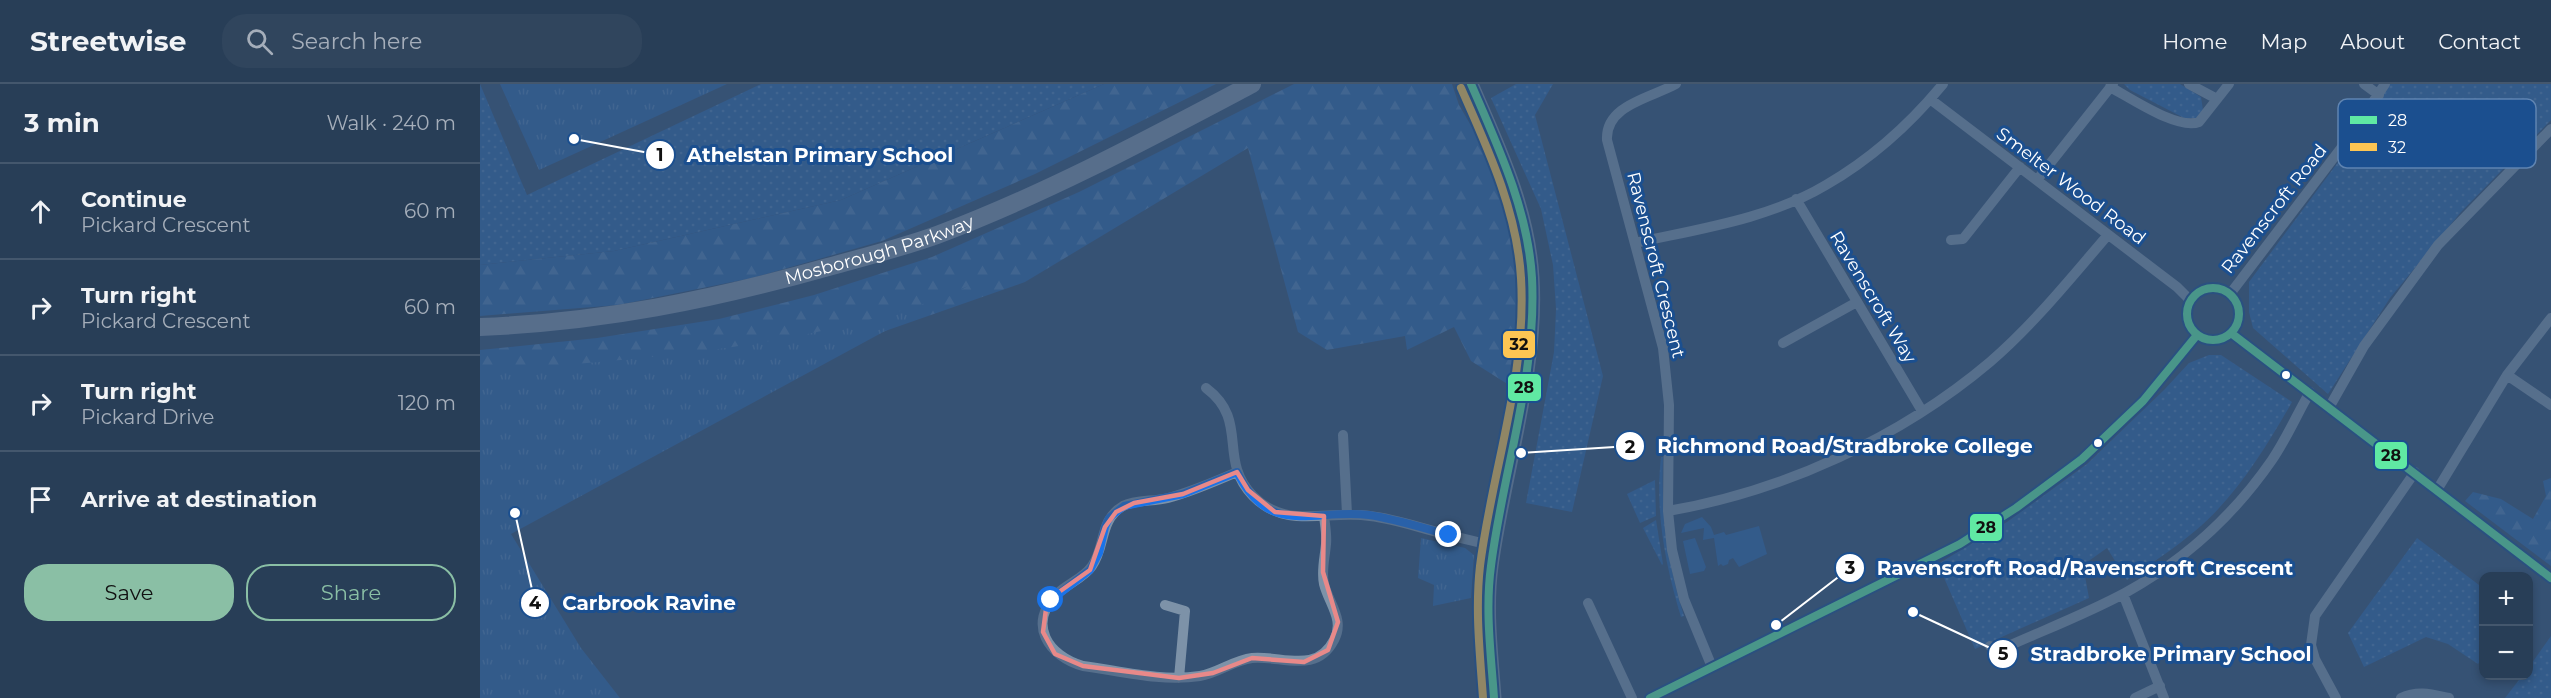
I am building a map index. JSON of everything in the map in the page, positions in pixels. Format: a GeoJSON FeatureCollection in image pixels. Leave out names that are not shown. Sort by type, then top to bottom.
{"type":"FeatureCollection","features":[{"type":"Feature","properties":{"kind":"highway","name":"Mosborough Parkway"},"geometry":{"type":"LineString","coordinates":[[480,327],[613,317],[741,292],[936,235],[1012,203],[1148,139],[1252,84]]}},
{"type":"Feature","properties":{"kind":"main road"},"geometry":{"type":"LineString","coordinates":[[1471,84],[1505,161],[1519,203],[1528,242],[1532,279],[1533,312],[1523,393],[1494,547],[1488,597],[1494,698]]}},
{"type":"Feature","properties":{"kind":"street","name":"Ravenscroft Crescent"},"geometry":{"type":"LineString","coordinates":[[1676,84],[1621,110],[1614,116],[1607,132],[1615,172],[1664,356],[1669,405],[1668,511],[1672,550],[1684,598],[1712,667]]}},
{"type":"Feature","properties":{"kind":"street"},"geometry":{"type":"LineString","coordinates":[[1635,243],[1760,213],[1826,186],[1892,138],[1943,84]]}},
{"type":"Feature","properties":{"kind":"street"},"geometry":{"type":"LineString","coordinates":[[2188,84],[2217,99]]}},
{"type":"Feature","properties":{"kind":"street"},"geometry":{"type":"LineString","coordinates":[[2037,180],[2112,85],[2184,124],[2199,122],[2229,84]]}},
{"type":"Feature","properties":{"kind":"street"},"geometry":{"type":"LineString","coordinates":[[2364,84],[2379,95]]}},
{"type":"Feature","properties":{"kind":"street","name":"Ravenscroft Road"},"geometry":{"type":"LineString","coordinates":[[2376,99],[2385,84]]}},
{"type":"Feature","properties":{"kind":"street","name":"Smelter Wood Road"},"geometry":{"type":"LineString","coordinates":[[1930,99],[2107,236],[2177,287],[2190,301]]}},
{"type":"Feature","properties":{"kind":"street"},"geometry":{"type":"LineString","coordinates":[[2536,144],[2551,129]]}},
{"type":"Feature","properties":{"kind":"street","name":"Ravenscroft Road"},"geometry":{"type":"LineString","coordinates":[[2230,294],[2338,153]]}},
{"type":"Feature","properties":{"kind":"street"},"geometry":{"type":"LineString","coordinates":[[1951,240],[1964,239],[2020,167]]}},
{"type":"Feature","properties":{"kind":"street"},"geometry":{"type":"LineString","coordinates":[[2330,406],[2364,346],[2438,245],[2513,168]]}},
{"type":"Feature","properties":{"kind":"street","name":"Ravenscroft Way"},"geometry":{"type":"LineString","coordinates":[[1796,199],[1922,411]]}},
{"type":"Feature","properties":{"kind":"street"},"geometry":{"type":"LineString","coordinates":[[1668,511],[1733,495],[1815,468],[1898,427],[1989,362],[2025,329],[2107,236]]}},
{"type":"Feature","properties":{"kind":"street"},"geometry":{"type":"LineString","coordinates":[[2216,288],[2230,294],[2236,301],[2239,312],[2238,321],[2231,333],[2224,338],[2213,340],[2197,335],[2187,318],[2190,301],[2196,294],[2207,289],[2216,288]]}},
{"type":"Feature","properties":{"kind":"street"},"geometry":{"type":"LineString","coordinates":[[1783,343],[1857,302]]}},
{"type":"Feature","properties":{"kind":"street"},"geometry":{"type":"LineString","coordinates":[[2437,490],[2507,375],[2551,318]]}},
{"type":"Feature","properties":{"kind":"street"},"geometry":{"type":"LineString","coordinates":[[2231,333],[2330,406],[2551,578]]}},
{"type":"Feature","properties":{"kind":"street"},"geometry":{"type":"LineString","coordinates":[[1650,698],[1960,544],[2016,508],[2082,459],[2143,400],[2197,335]]}},
{"type":"Feature","properties":{"kind":"street"},"geometry":{"type":"LineString","coordinates":[[2507,375],[2551,405]]}},
{"type":"Feature","properties":{"kind":"street"},"geometry":{"type":"LineString","coordinates":[[1206,388],[1225,407],[1232,424],[1233,453],[1237,472],[1255,498],[1275,512],[1291,517],[1347,514],[1389,519],[1469,538],[1494,547]]}},
{"type":"Feature","properties":{"kind":"street"},"geometry":{"type":"LineString","coordinates":[[1989,646],[2004,648],[2123,594],[2172,563],[2212,531],[2242,499],[2273,459],[2310,392]]}},
{"type":"Feature","properties":{"kind":"street"},"geometry":{"type":"LineString","coordinates":[[1343,435],[1347,514]]}},
{"type":"Feature","properties":{"kind":"street"},"geometry":{"type":"LineString","coordinates":[[1237,472],[1183,494],[1124,506],[1109,518],[1099,553],[1090,570],[1059,592],[1046,609],[1043,632],[1050,646],[1062,659],[1083,666],[1179,678],[1213,673],[1252,658],[1304,662],[1318,657],[1328,650],[1338,632],[1338,622],[1324,585],[1326,543],[1324,516]]}},
{"type":"Feature","properties":{"kind":"street"},"geometry":{"type":"LineString","coordinates":[[2336,698],[2315,659],[2311,645],[2315,615],[2415,472]]}},
{"type":"Feature","properties":{"kind":"street"},"geometry":{"type":"LineString","coordinates":[[2123,594],[2164,698]]}},
{"type":"Feature","properties":{"kind":"street"},"geometry":{"type":"LineString","coordinates":[[1588,603],[1632,698]]}},
{"type":"Feature","properties":{"kind":"street"},"geometry":{"type":"LineString","coordinates":[[1165,605],[1185,611],[1179,678]]}},
{"type":"Feature","properties":{"kind":"street"},"geometry":{"type":"LineString","coordinates":[[2135,698],[2160,686]]}},
{"type":"Feature","properties":{"kind":"street"},"geometry":{"type":"LineString","coordinates":[[2401,698],[2415,692],[2449,698]]}},
{"type":"Feature","properties":{"kind":"highlighted area"},"geometry":{"type":"Polygon","coordinates":[[[1237,472],[1248,490],[1275,512],[1324,516],[1323,572],[1338,622],[1328,650],[1304,662],[1252,658],[1213,673],[1179,678],[1083,666],[1055,654],[1043,632],[1046,609],[1059,592],[1090,570],[1105,527],[1116,512],[1134,503],[1183,494],[1237,472]]]}},
{"type":"Feature","properties":{"kind":"green space"},"geometry":{"type":"Polygon","coordinates":[[[480,84],[527,195],[761,84],[1104,84],[841,200],[614,251],[480,265],[480,84]]]}},
{"type":"Feature","properties":{"kind":"green space"},"geometry":{"type":"Polygon","coordinates":[[[500,84],[727,84],[539,170],[500,84]]]}},
{"type":"Feature","properties":{"kind":"green space"},"geometry":{"type":"Polygon","coordinates":[[[1104,84],[1216,84],[1035,174],[882,241],[752,278],[618,305],[480,316],[480,265],[614,251],[841,200],[1104,84]]]}},
{"type":"Feature","properties":{"kind":"green space"},"geometry":{"type":"Polygon","coordinates":[[[1294,84],[1452,84],[1459,105],[1500,176],[1514,238],[1521,324],[1509,385],[1471,361],[1454,327],[1407,350],[1405,336],[1327,350],[1298,332],[1248,148],[1025,282],[811,357],[480,394],[480,350],[597,338],[719,319],[814,295],[932,257],[1079,192],[1294,84]]]}},
{"type":"Feature","properties":{"kind":"green space"},"geometry":{"type":"Polygon","coordinates":[[[1516,84],[1553,84],[1535,115],[1603,376],[1572,512],[1526,503],[1554,352],[1556,309],[1553,265],[1541,209],[1491,98],[1516,84]]]}},
{"type":"Feature","properties":{"kind":"green space"},"geometry":{"type":"Polygon","coordinates":[[[2124,84],[2180,84],[2201,97],[2203,110],[2196,118],[2184,118],[2130,90],[2124,84]]]}},
{"type":"Feature","properties":{"kind":"green space"},"geometry":{"type":"Polygon","coordinates":[[[2389,84],[2551,84],[2551,120],[2536,135],[2536,99],[2380,99],[2389,84]]]}},
{"type":"Feature","properties":{"kind":"green space"},"geometry":{"type":"Polygon","coordinates":[[[2338,162],[2338,168],[2504,168],[2461,212],[2390,298],[2328,394],[2253,328],[2249,312],[2249,282],[2338,162]]]}},
{"type":"Feature","properties":{"kind":"green space"},"geometry":{"type":"Polygon","coordinates":[[[968,286],[511,534],[581,648],[620,698],[480,698],[480,371],[644,358],[753,344],[860,322],[920,305],[968,286]]]}},
{"type":"Feature","properties":{"kind":"green space"},"geometry":{"type":"Polygon","coordinates":[[[2209,355],[2221,355],[2292,402],[2237,487],[2210,518],[2195,531],[2127,580],[2107,548],[2083,565],[2089,598],[1975,649],[1938,564],[2007,522],[2087,464],[2189,363],[2209,355]]]}},
{"type":"Feature","properties":{"kind":"green space"},"geometry":{"type":"Polygon","coordinates":[[[1661,457],[1663,457],[1666,538],[1684,616],[1681,617],[1670,577],[1660,518],[1661,457]]]}},
{"type":"Feature","properties":{"kind":"green space"},"geometry":{"type":"Polygon","coordinates":[[[2551,478],[2551,566],[2465,501],[2473,492],[2501,499],[2533,519],[2546,496],[2543,481],[2551,478]]]}},
{"type":"Feature","properties":{"kind":"green space"},"geometry":{"type":"Polygon","coordinates":[[[1655,480],[1656,516],[1640,523],[1627,494],[1655,480]]]}},
{"type":"Feature","properties":{"kind":"green space"},"geometry":{"type":"Polygon","coordinates":[[[1702,517],[1711,527],[1714,535],[1724,532],[1726,535],[1759,526],[1767,554],[1739,567],[1733,558],[1728,564],[1718,566],[1714,538],[1703,540],[1704,528],[1681,533],[1685,524],[1702,517]]]}},
{"type":"Feature","properties":{"kind":"green space"},"geometry":{"type":"Polygon","coordinates":[[[1656,520],[1663,564],[1662,565],[1643,528],[1656,520]]]}},
{"type":"Feature","properties":{"kind":"green space"},"geometry":{"type":"Polygon","coordinates":[[[1421,538],[1465,548],[1474,555],[1471,598],[1433,606],[1434,585],[1418,578],[1421,538]]]}},
{"type":"Feature","properties":{"kind":"green space"},"geometry":{"type":"Polygon","coordinates":[[[1695,538],[1706,567],[1704,571],[1690,574],[1683,541],[1695,538]]]}},
{"type":"Feature","properties":{"kind":"green space"},"geometry":{"type":"Polygon","coordinates":[[[2417,538],[2479,585],[2478,664],[2448,644],[2426,637],[2364,667],[2348,633],[2417,538]]]}},
{"type":"Feature","properties":{"kind":"green space"},"geometry":{"type":"Polygon","coordinates":[[[2551,636],[2551,698],[2505,698],[2519,680],[2533,680],[2533,661],[2551,636]]]}},
{"type":"Feature","properties":{"kind":"transit line","name":"28"},"geometry":{"type":"LineString","coordinates":[[1471,84],[1501,155],[1518,203],[1525,228],[1532,278],[1532,315],[1524,387],[1496,530],[1489,582],[1489,632],[1494,698]]}},
{"type":"Feature","properties":{"kind":"transit line","name":"32"},"geometry":{"type":"LineString","coordinates":[[1461,88],[1500,181],[1514,229],[1521,278],[1519,351],[1514,387],[1485,530],[1480,566],[1478,616],[1483,698]]}},
{"type":"Feature","properties":{"kind":"transit line","name":"28"},"geometry":{"type":"LineString","coordinates":[[2213,288],[2223,290],[2231,296],[2237,304],[2239,314],[2237,324],[2231,332],[2223,338],[2213,340],[2203,338],[2195,332],[2189,324],[2187,314],[2189,304],[2195,296],[2203,290],[2213,288]]}},
{"type":"Feature","properties":{"kind":"transit line","name":"28"},"geometry":{"type":"LineString","coordinates":[[2231,333],[2551,578]]}},
{"type":"Feature","properties":{"kind":"transit line","name":"28"},"geometry":{"type":"LineString","coordinates":[[1650,698],[1960,544],[2016,508],[2082,459],[2143,401],[2197,335]]}},
{"type":"Feature","properties":{"kind":"place","name":"Athelstan Primary School"},"geometry":{"type":"Point","coordinates":[574,139]}},
{"type":"Feature","properties":{"kind":"place","name":"Richmond Road/Stradbroke College"},"geometry":{"type":"Point","coordinates":[1521,453]}},
{"type":"Feature","properties":{"kind":"place","name":"Carbrook Ravine"},"geometry":{"type":"Point","coordinates":[515,513]}},
{"type":"Feature","properties":{"kind":"place","name":"Stradbroke Primary School"},"geometry":{"type":"Point","coordinates":[1913,612]}},
{"type":"Feature","properties":{"kind":"place","name":"Ravenscroft Road/Ravenscroft Crescent"},"geometry":{"type":"Point","coordinates":[1776,625]}},
{"type":"Feature","properties":{"kind":"route"},"geometry":{"type":"LineString","coordinates":[[1051,600],[1090,570],[1099,553],[1109,518],[1124,506],[1134,502],[1165,499],[1183,494],[1237,472],[1248,490],[1264,506],[1291,517],[1367,515],[1449,535]]}}]}
